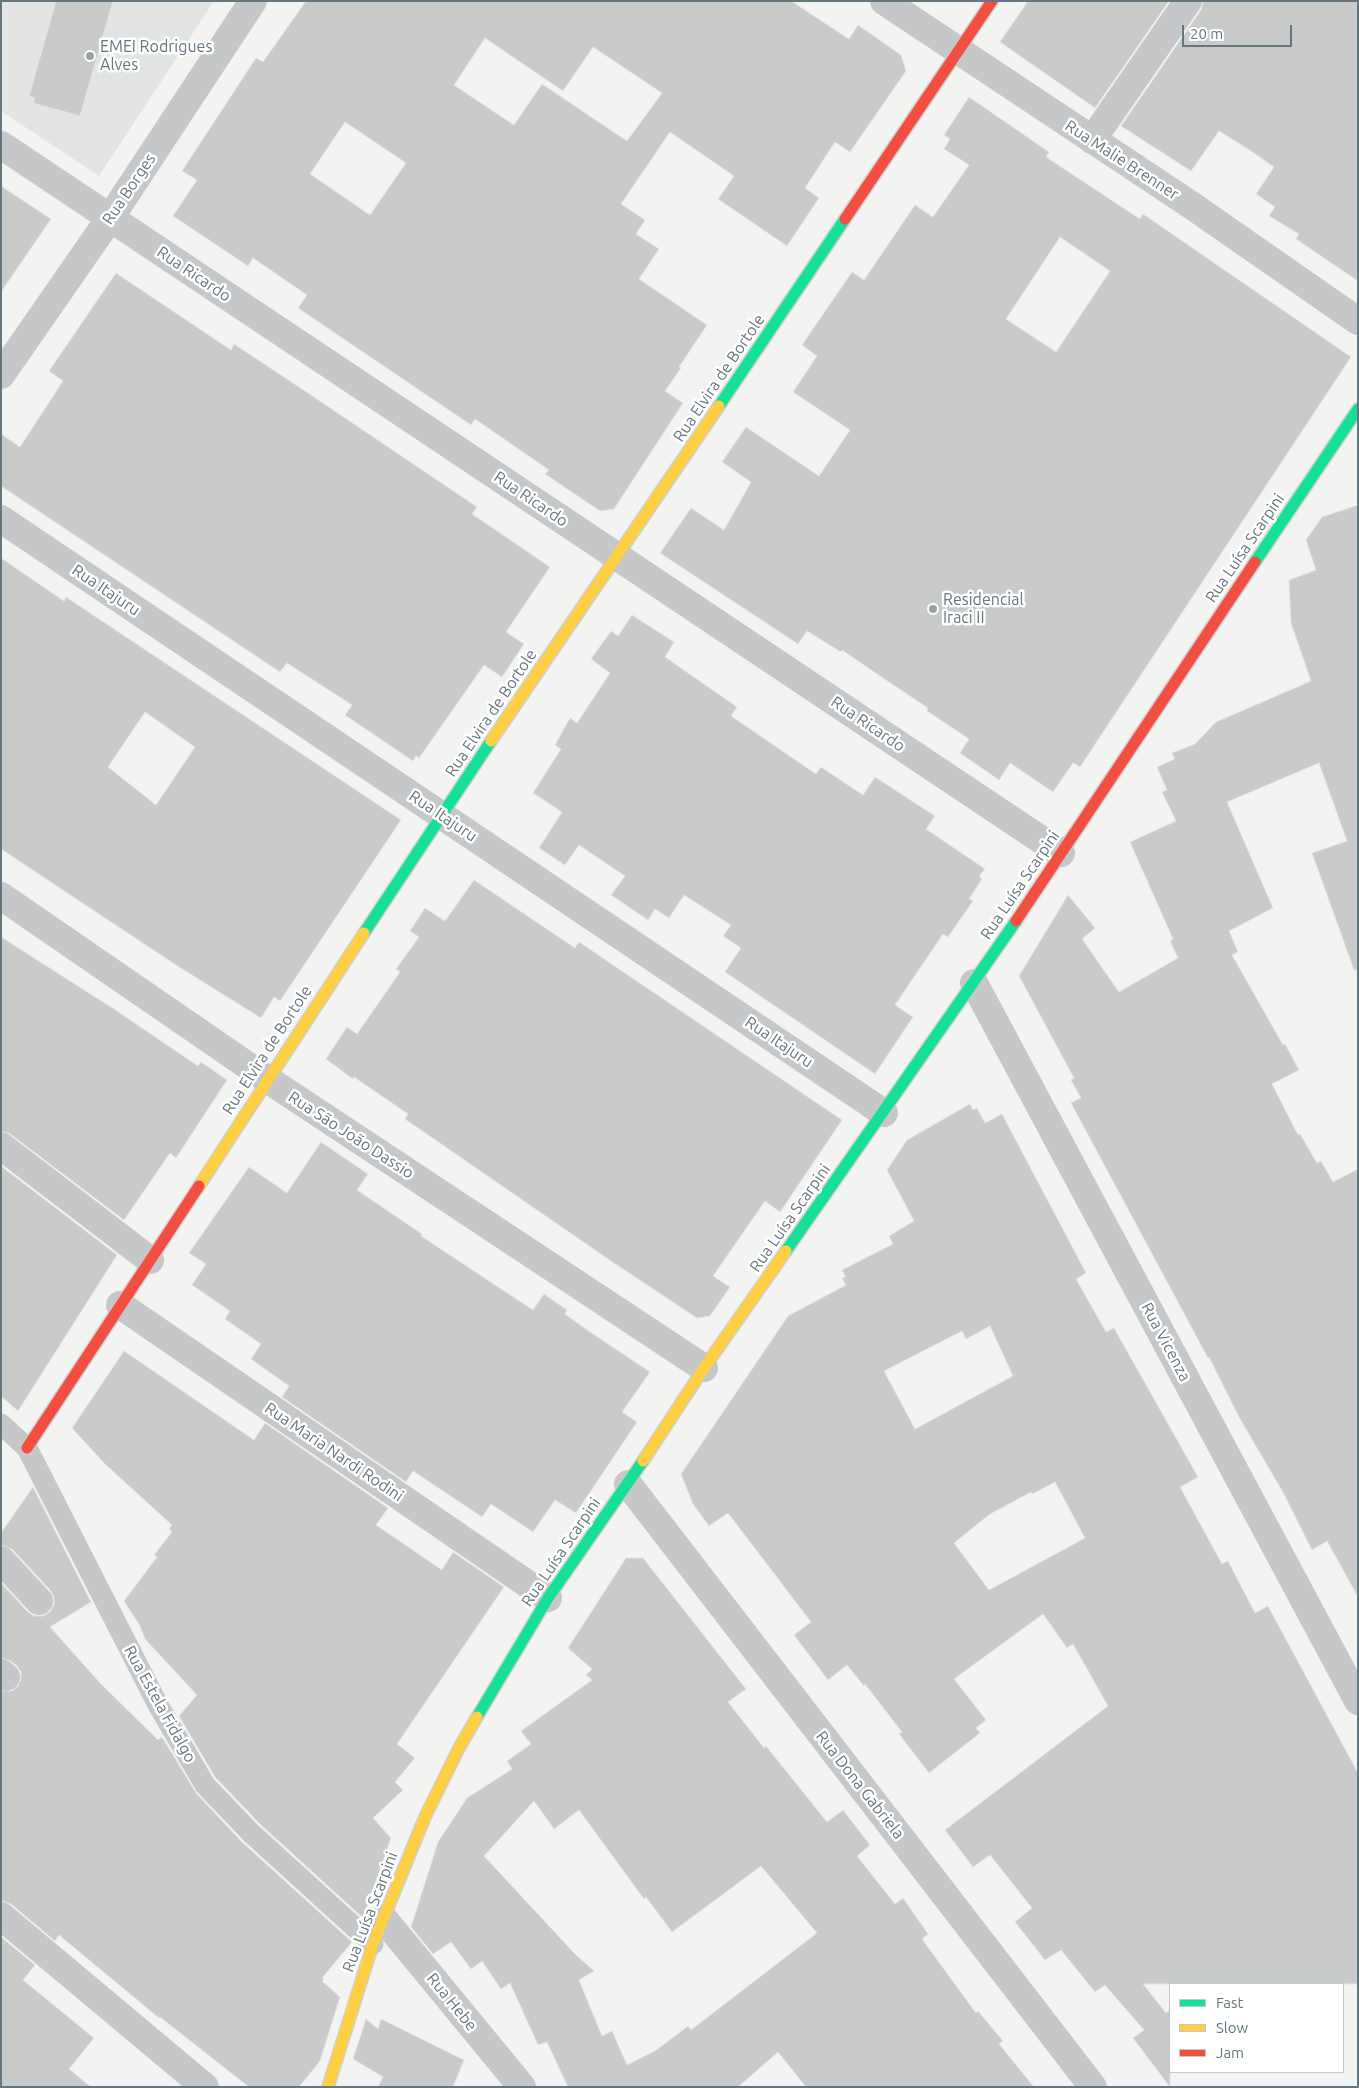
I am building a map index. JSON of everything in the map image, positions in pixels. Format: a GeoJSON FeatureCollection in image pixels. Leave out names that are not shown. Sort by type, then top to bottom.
{"type":"FeatureCollection","features":[{"type":"Feature","properties":{"kind":"street","name":"Rua Borges"},"geometry":{"type":"LineString","coordinates":[[1,374],[110,218],[253,1]]}},
{"type":"Feature","properties":{"kind":"street","name":"Rua Malie Brenner"},"geometry":{"type":"LineString","coordinates":[[884,1],[1191,205],[1358,321]]}},
{"type":"Feature","properties":{"kind":"street","name":"Rua Elvira de Bortole"},"geometry":{"type":"LineString","coordinates":[[27,1448],[266,1079],[441,814],[617,557],[992,1]]}},
{"type":"Feature","properties":{"kind":"street"},"geometry":{"type":"LineString","coordinates":[[1092,140],[1188,1]]}},
{"type":"Feature","properties":{"kind":"street","name":"Rua Ricardo"},"geometry":{"type":"LineString","coordinates":[[1,146],[1061,853]]}},
{"type":"Feature","properties":{"kind":"street","name":"Rua Luísa Scarpini"},"geometry":{"type":"LineString","coordinates":[[328,2087],[373,1944],[425,1817],[459,1748],[548,1598],[628,1484],[704,1368],[974,983],[1358,408]]}},
{"type":"Feature","properties":{"kind":"street","name":"Rua Itajuru"},"geometry":{"type":"LineString","coordinates":[[1,519],[884,1113]]}},
{"type":"Feature","properties":{"kind":"street","name":"Rua São João Dassio"},"geometry":{"type":"LineString","coordinates":[[1,896],[266,1079],[704,1368]]}},
{"type":"Feature","properties":{"kind":"street","name":"Rua Vicenza"},"geometry":{"type":"LineString","coordinates":[[974,983],[1358,1701]]}},
{"type":"Feature","properties":{"kind":"street"},"geometry":{"type":"LineString","coordinates":[[1,1146],[150,1260]]}},
{"type":"Feature","properties":{"kind":"street","name":"Rua Maria Nardi Rodini"},"geometry":{"type":"LineString","coordinates":[[120,1305],[548,1598]]}},
{"type":"Feature","properties":{"kind":"street","name":"Rua Dona Gabriela"},"geometry":{"type":"LineString","coordinates":[[628,1484],[1093,2087]]}},
{"type":"Feature","properties":{"kind":"street"},"geometry":{"type":"LineString","coordinates":[[1,1560],[39,1600]]}},
{"type":"Feature","properties":{"kind":"street"},"geometry":{"type":"LineString","coordinates":[[1,1916],[205,2087]]}},
{"type":"Feature","properties":{"kind":"street","name":"Rua Hebe"},"geometry":{"type":"LineString","coordinates":[[383,1918],[522,2087]]}},
{"type":"Feature","properties":{"kind":"lane","name":"Rua Estela Fidalgo"},"geometry":{"type":"LineString","coordinates":[[1,1424],[27,1448],[158,1705],[205,1785],[251,1833],[373,1944]]}},
{"type":"Feature","properties":{"kind":"shaded area","name":"EMEI Rodrigues Alves"},"geometry":{"type":"Polygon","coordinates":[[[1,1],[214,1],[99,176],[1,111],[1,1]]]}},
{"type":"Feature","properties":{"kind":"building"},"geometry":{"type":"Polygon","coordinates":[[[56,1],[113,1],[80,116],[33,103],[35,98],[29,96],[56,1]]]}},
{"type":"Feature","properties":{"kind":"building"},"geometry":{"type":"Polygon","coordinates":[[[306,1],[791,1],[849,39],[858,25],[901,55],[906,71],[850,152],[835,142],[805,188],[819,198],[787,246],[718,199],[734,176],[670,132],[621,204],[645,220],[636,234],[659,249],[639,279],[707,325],[665,391],[683,403],[614,509],[600,511],[545,474],[549,470],[475,419],[471,425],[298,308],[307,295],[253,258],[248,266],[173,216],[197,180],[182,171],[256,58],[263,62],[306,1]],[[485,38],[454,85],[514,125],[542,84],[627,141],[662,93],[593,47],[563,91],[485,38]],[[345,122],[310,174],[370,215],[406,163],[345,122]]]}},
{"type":"Feature","properties":{"kind":"building"},"geometry":{"type":"Polygon","coordinates":[[[1028,1],[1169,1],[1095,108],[1000,42],[1028,1]]]}},
{"type":"Feature","properties":{"kind":"building"},"geometry":{"type":"Polygon","coordinates":[[[1203,1],[1358,1],[1358,281],[1296,239],[1299,234],[1269,216],[1275,207],[1256,194],[1274,167],[1248,149],[1219,131],[1191,171],[1121,126],[1201,10],[1203,1]]]}},
{"type":"Feature","properties":{"kind":"building"},"geometry":{"type":"Polygon","coordinates":[[[969,97],[1049,152],[1046,157],[1140,219],[1143,214],[1351,357],[1080,767],[1073,763],[1053,792],[1010,763],[999,780],[960,753],[969,739],[927,711],[928,708],[842,650],[841,652],[807,631],[798,644],[660,553],[691,508],[724,530],[751,482],[722,462],[746,427],[819,476],[850,430],[793,392],[817,356],[802,345],[852,272],[864,280],[915,205],[933,217],[969,165],[944,149],[950,139],[944,135],[969,97]],[[1060,237],[1006,319],[1056,352],[1110,271],[1060,237]]]}},
{"type":"Feature","properties":{"kind":"building"},"geometry":{"type":"Polygon","coordinates":[[[1,186],[51,219],[1,292],[1,186]]]}},
{"type":"Feature","properties":{"kind":"building"},"geometry":{"type":"Polygon","coordinates":[[[116,273],[231,350],[234,344],[477,507],[472,514],[550,567],[506,632],[524,644],[502,677],[484,665],[419,758],[416,756],[413,761],[345,715],[352,705],[287,663],[280,672],[1,486],[1,434],[20,447],[63,381],[49,371],[116,273]]]}},
{"type":"Feature","properties":{"kind":"building"},"geometry":{"type":"Polygon","coordinates":[[[1358,505],[1358,970],[1354,970],[1312,853],[1347,841],[1319,763],[1227,802],[1273,908],[1229,931],[1238,952],[1232,955],[1299,1070],[1272,1084],[1298,1135],[1300,1134],[1317,1163],[1321,1161],[1333,1182],[1358,1169],[1358,1597],[1327,1541],[1312,1550],[1284,1494],[1239,1417],[1209,1357],[1071,1103],[1081,1098],[1071,1080],[1074,1078],[1019,976],[1068,895],[1095,928],[1082,939],[1119,992],[1178,958],[1170,941],[1173,939],[1130,842],[1176,821],[1162,792],[1167,790],[1157,767],[1175,759],[1172,753],[1195,744],[1216,722],[1311,681],[1291,623],[1289,580],[1316,570],[1306,540],[1322,517],[1358,505]]]}},
{"type":"Feature","properties":{"kind":"building"},"geometry":{"type":"Polygon","coordinates":[[[1,558],[64,601],[66,597],[401,820],[280,1001],[274,997],[261,1018],[176,965],[1,849],[1,558]],[[145,712],[108,767],[156,805],[195,747],[145,712]]]}},
{"type":"Feature","properties":{"kind":"building"},"geometry":{"type":"Polygon","coordinates":[[[632,615],[674,642],[665,657],[737,707],[731,716],[816,774],[821,767],[863,795],[875,777],[935,816],[926,829],[985,869],[979,876],[982,879],[969,899],[973,901],[948,937],[943,934],[895,1005],[913,1017],[875,1074],[725,972],[741,948],[723,936],[731,925],[684,895],[669,918],[655,909],[648,920],[611,895],[625,876],[579,845],[565,865],[539,848],[562,812],[533,793],[561,749],[555,745],[570,718],[577,723],[610,673],[591,659],[611,631],[618,636],[632,615]]]}},
{"type":"Feature","properties":{"kind":"building"},"geometry":{"type":"Polygon","coordinates":[[[474,880],[575,948],[579,942],[842,1120],[780,1212],[765,1201],[713,1276],[730,1287],[710,1316],[697,1318],[611,1261],[405,1119],[408,1114],[354,1077],[353,1079],[326,1059],[347,1027],[357,1034],[400,972],[396,969],[419,937],[410,931],[425,908],[445,921],[474,880]]]}},
{"type":"Feature","properties":{"kind":"building"},"geometry":{"type":"Polygon","coordinates":[[[1,937],[114,1009],[198,1066],[201,1062],[227,1080],[176,1158],[170,1153],[124,1220],[10,1134],[1,1131],[1,937]]]}},
{"type":"Feature","properties":{"kind":"building"},"geometry":{"type":"Polygon","coordinates":[[[970,1104],[973,1110],[977,1108],[985,1123],[1002,1114],[1086,1273],[1076,1279],[1106,1332],[1114,1328],[1198,1477],[1180,1487],[1222,1564],[1228,1561],[1255,1613],[1268,1606],[1358,1773],[1358,1984],[1143,1984],[1166,2013],[1169,2011],[1170,2087],[1133,2038],[1144,2030],[1105,1985],[1095,1992],[1061,1950],[1045,1960],[1015,1922],[1032,1908],[990,1855],[973,1867],[945,1830],[1108,1706],[1073,1644],[1067,1648],[1043,1614],[954,1679],[986,1720],[976,1728],[980,1733],[929,1773],[899,1734],[902,1732],[865,1684],[864,1686],[847,1665],[828,1680],[794,1635],[811,1622],[728,1513],[709,1526],[693,1504],[681,1474],[788,1316],[846,1285],[842,1278],[846,1277],[842,1270],[893,1244],[889,1236],[914,1221],[887,1170],[907,1140],[970,1104]],[[990,1326],[966,1339],[962,1331],[884,1371],[915,1429],[1013,1376],[990,1326]],[[1055,1482],[1032,1494],[1031,1492],[990,1514],[954,1543],[989,1590],[1085,1538],[1055,1482]]]}},
{"type":"Feature","properties":{"kind":"building"},"geometry":{"type":"Polygon","coordinates":[[[321,1142],[368,1174],[357,1190],[422,1234],[421,1236],[533,1310],[544,1294],[567,1310],[565,1314],[650,1372],[622,1412],[637,1422],[576,1513],[555,1500],[533,1532],[491,1504],[482,1517],[413,1471],[406,1482],[282,1397],[289,1386],[251,1359],[261,1344],[225,1319],[230,1311],[192,1285],[206,1264],[189,1253],[249,1167],[287,1193],[321,1142]]]}},
{"type":"Feature","properties":{"kind":"building"},"geometry":{"type":"Polygon","coordinates":[[[1,1166],[117,1255],[18,1411],[1,1396],[1,1166]]]}},
{"type":"Feature","properties":{"kind":"building"},"geometry":{"type":"Polygon","coordinates":[[[124,1351],[254,1440],[265,1423],[388,1508],[376,1525],[442,1570],[453,1552],[504,1587],[397,1744],[415,1758],[395,1782],[403,1790],[373,1818],[391,1838],[363,1918],[260,1824],[215,1777],[179,1716],[197,1695],[145,1639],[140,1626],[124,1601],[157,1557],[154,1555],[172,1532],[169,1529],[172,1525],[105,1464],[72,1428],[124,1351]]]}},
{"type":"Feature","properties":{"kind":"building"},"geometry":{"type":"Polygon","coordinates":[[[33,1487],[91,1602],[50,1627],[101,1684],[158,1740],[161,1737],[164,1740],[196,1793],[242,1842],[352,1942],[322,1978],[324,1979],[322,1981],[340,1997],[320,2061],[299,2087],[249,2087],[159,2018],[59,1935],[55,1941],[11,1904],[1,1901],[1,1691],[12,1691],[18,1686],[21,1672],[16,1665],[1,1658],[1,1583],[34,1616],[43,1616],[50,1612],[54,1605],[54,1597],[50,1590],[12,1549],[1,1545],[1,1533],[33,1487]]]}},
{"type":"Feature","properties":{"kind":"building"},"geometry":{"type":"Polygon","coordinates":[[[626,1558],[643,1558],[746,1689],[728,1702],[764,1748],[766,1746],[827,1822],[843,1810],[870,1845],[857,1856],[895,1904],[903,1898],[928,1934],[922,1939],[976,2013],[978,2011],[1003,2041],[999,2044],[1034,2087],[806,2087],[778,2052],[738,2087],[568,2087],[547,2042],[538,2045],[510,1983],[501,1989],[482,1961],[471,1969],[451,1942],[433,1954],[411,1927],[438,1842],[467,1798],[512,1769],[507,1761],[531,1744],[521,1731],[592,1680],[586,1675],[592,1669],[568,1648],[626,1558]],[[534,1801],[484,1856],[576,1955],[594,1971],[579,1980],[602,2036],[612,2031],[627,2065],[655,2051],[688,2026],[691,2030],[817,1933],[761,1866],[672,1932],[646,1897],[644,1899],[579,1810],[554,1829],[534,1801]]]}},
{"type":"Feature","properties":{"kind":"building"},"geometry":{"type":"Polygon","coordinates":[[[1,1937],[35,1965],[23,1980],[94,2038],[69,2069],[91,2087],[1,2087],[1,1937]]]}},
{"type":"Feature","properties":{"kind":"building"},"geometry":{"type":"Polygon","coordinates":[[[366,2019],[378,2029],[381,2019],[464,2060],[453,2087],[378,2087],[383,2077],[353,2059],[366,2019]]]}},
{"type":"Feature","properties":{"kind":"traffic: fast"},"geometry":{"type":"LineString","coordinates":[[719,406],[845,219]]}},
{"type":"Feature","properties":{"kind":"traffic: fast"},"geometry":{"type":"LineString","coordinates":[[1255,562],[1358,409]]}},
{"type":"Feature","properties":{"kind":"traffic: fast"},"geometry":{"type":"LineString","coordinates":[[364,933],[491,741]]}},
{"type":"Feature","properties":{"kind":"traffic: fast"},"geometry":{"type":"LineString","coordinates":[[786,1251],[1016,921]]}},
{"type":"Feature","properties":{"kind":"traffic: fast"},"geometry":{"type":"LineString","coordinates":[[477,1717],[548,1598],[643,1461]]}},
{"type":"Feature","properties":{"kind":"traffic: slow"},"geometry":{"type":"LineString","coordinates":[[491,741],[719,406]]}},
{"type":"Feature","properties":{"kind":"traffic: slow"},"geometry":{"type":"LineString","coordinates":[[199,1186],[364,933]]}},
{"type":"Feature","properties":{"kind":"traffic: slow"},"geometry":{"type":"LineString","coordinates":[[643,1461],[704,1368],[786,1251]]}},
{"type":"Feature","properties":{"kind":"traffic: slow"},"geometry":{"type":"LineString","coordinates":[[328,2087],[373,1944],[425,1817],[459,1748],[477,1717]]}},
{"type":"Feature","properties":{"kind":"traffic: jam"},"geometry":{"type":"LineString","coordinates":[[845,219],[992,1]]}},
{"type":"Feature","properties":{"kind":"traffic: jam"},"geometry":{"type":"LineString","coordinates":[[1016,921],[1255,562]]}},
{"type":"Feature","properties":{"kind":"traffic: jam"},"geometry":{"type":"LineString","coordinates":[[27,1448],[199,1186]]}},
{"type":"Feature","properties":{"kind":"place","name":"EMEI Rodrigues Alves"},"geometry":{"type":"Point","coordinates":[90,56]}},
{"type":"Feature","properties":{"kind":"place","name":"Residencial Iraci II"},"geometry":{"type":"Point","coordinates":[933,609]}}]}
